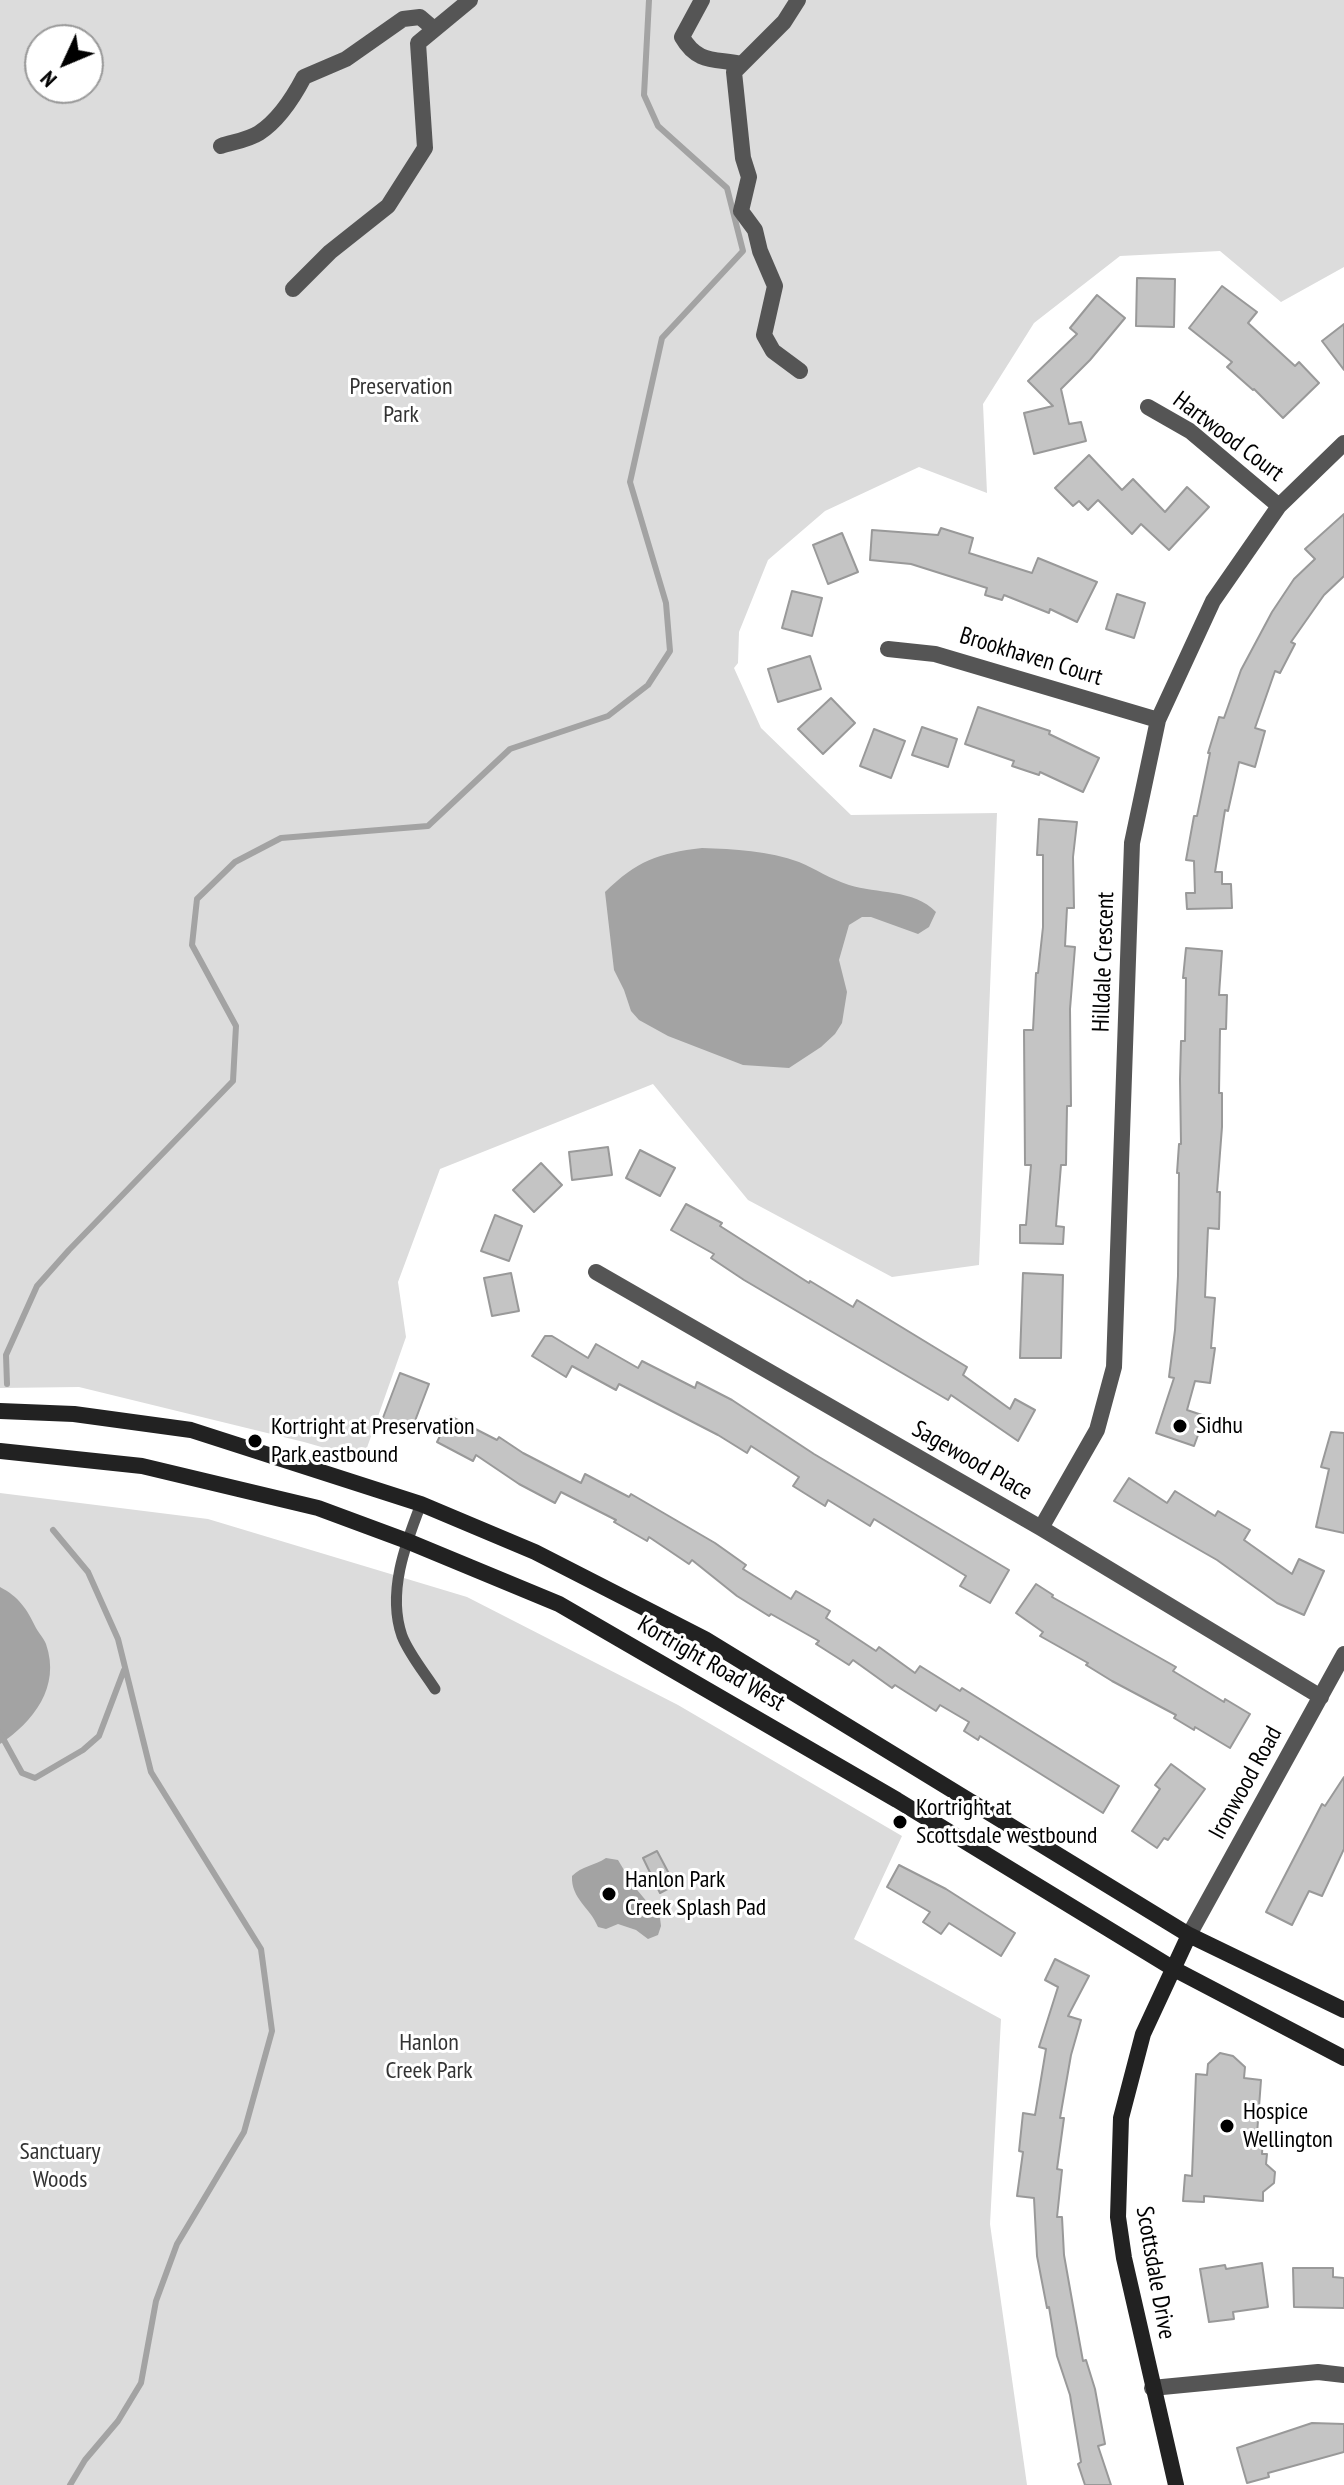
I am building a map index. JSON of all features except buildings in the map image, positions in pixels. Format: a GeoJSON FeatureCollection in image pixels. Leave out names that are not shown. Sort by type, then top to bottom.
{"type":"FeatureCollection","features":[{"type":"Feature","properties":{"kind":"street"},"geometry":{"type":"LineString","coordinates":[[293,289],[330,252],[388,206],[425,148],[418,43],[470,0]]}},
{"type":"Feature","properties":{"kind":"street"},"geometry":{"type":"LineString","coordinates":[[702,0],[682,37],[686,44],[713,62],[742,64]]}},
{"type":"Feature","properties":{"kind":"street"},"geometry":{"type":"LineString","coordinates":[[798,0],[784,22],[734,72],[743,158],[749,177],[741,211],[755,230],[775,286],[764,335],[773,351],[800,371]]}},
{"type":"Feature","properties":{"kind":"street"},"geometry":{"type":"LineString","coordinates":[[221,146],[257,134],[274,120],[294,96],[304,77],[346,59],[403,19],[420,17],[434,29]]}},
{"type":"Feature","properties":{"kind":"street","name":"Hartwood Court"},"geometry":{"type":"LineString","coordinates":[[1148,407],[1190,431],[1279,506]]}},
{"type":"Feature","properties":{"kind":"street","name":"Hilldale Crescent"},"geometry":{"type":"LineString","coordinates":[[1041,1528],[1097,1430],[1114,1367],[1132,843],[1158,720],[1213,601],[1279,506],[1344,443]]}},
{"type":"Feature","properties":{"kind":"street","name":"Brookhaven Court"},"geometry":{"type":"LineString","coordinates":[[888,649],[935,654],[1158,720]]}},
{"type":"Feature","properties":{"kind":"street","name":"Sagewood Place"},"geometry":{"type":"LineString","coordinates":[[596,1272],[1041,1528],[1321,1697]]}},
{"type":"Feature","properties":{"kind":"street","name":"Kortright Road West"},"geometry":{"type":"LineString","coordinates":[[0,1411],[74,1414],[191,1430],[421,1504],[535,1552],[705,1639],[1189,1935],[1344,2010]]}},
{"type":"Feature","properties":{"kind":"street","name":"Kortright Road West"},"geometry":{"type":"LineString","coordinates":[[0,1451],[142,1466],[318,1508],[559,1604],[883,1792],[1174,1969],[1344,2058]]}},
{"type":"Feature","properties":{"kind":"street","name":"Ironwood Road"},"geometry":{"type":"LineString","coordinates":[[1189,1935],[1344,1654]]}},
{"type":"Feature","properties":{"kind":"street","name":"Scottsdale Drive"},"geometry":{"type":"LineString","coordinates":[[1176,2485],[1152,2388],[1118,2217],[1121,2118],[1143,2034],[1189,1935]]}},
{"type":"Feature","properties":{"kind":"street"},"geometry":{"type":"LineString","coordinates":[[1152,2388],[1318,2372],[1344,2375]]}},
{"type":"Feature","properties":{"kind":"lane"},"geometry":{"type":"LineString","coordinates":[[421,1504],[407,1541],[395,1603],[403,1638],[435,1689]]}},
{"type":"Feature","properties":{"kind":"green space","name":"Preservation Park"},"geometry":{"type":"Polygon","coordinates":[[[0,0],[1344,0],[1344,267],[1281,302],[1220,251],[1120,256],[1034,323],[983,404],[987,493],[919,467],[825,511],[768,560],[739,632],[738,663],[734,668],[761,728],[851,815],[997,813],[979,1265],[892,1277],[748,1200],[653,1084],[440,1169],[398,1282],[406,1337],[363,1459],[79,1387],[0,1388],[0,0]]]}},
{"type":"Feature","properties":{"kind":"green space","name":"Hanlon Creek Park"},"geometry":{"type":"Polygon","coordinates":[[[0,1493],[208,1519],[467,1597],[678,1705],[902,1836],[854,1939],[1001,2019],[990,2224],[1027,2485],[0,2485],[0,1493]]]}},
{"type":"Feature","properties":{"kind":"shaded area"},"geometry":{"type":"Polygon","coordinates":[[[702,848],[751,851],[788,858],[849,885],[917,899],[936,912],[929,927],[918,934],[871,917],[862,917],[849,925],[839,960],[847,992],[842,1023],[835,1034],[789,1068],[743,1065],[668,1036],[639,1020],[631,1011],[614,970],[605,892],[627,873],[649,860],[702,848]]]}},
{"type":"Feature","properties":{"kind":"shaded area"},"geometry":{"type":"Polygon","coordinates":[[[0,1587],[22,1604],[44,1640],[50,1660],[50,1675],[47,1689],[33,1714],[0,1744],[0,1587]]]}},
{"type":"Feature","properties":{"kind":"shaded area","name":"Hanlon Park Creek Splash Pad"},"geometry":{"type":"Polygon","coordinates":[[[606,1858],[618,1860],[653,1909],[650,1912],[660,1918],[658,1935],[648,1939],[636,1930],[618,1924],[606,1929],[598,1927],[578,1897],[572,1876],[606,1858]]]}},
{"type":"Feature","properties":{"kind":"waterway"},"geometry":{"type":"LineString","coordinates":[[7,1384],[6,1355],[37,1286],[233,1081],[236,1026],[192,945],[197,899],[235,862],[281,838],[428,826],[510,749],[608,716],[648,685],[670,651],[666,603],[630,482],[662,338],[743,251],[727,188],[658,126],[644,95],[649,0]]}},
{"type":"Feature","properties":{"kind":"waterway"},"geometry":{"type":"LineString","coordinates":[[53,1530],[88,1572],[118,1639],[151,1772],[261,1949],[272,2031],[244,2132],[177,2244],[156,2301],[141,2383],[118,2421],[85,2460],[70,2485]]}},
{"type":"Feature","properties":{"kind":"waterway"},"geometry":{"type":"LineString","coordinates":[[0,1733],[22,1773],[35,1778],[83,1750],[99,1736],[124,1670]]}},
{"type":"Feature","properties":{"kind":"place","name":"Sidhu"},"geometry":{"type":"Point","coordinates":[1180,1426]}},
{"type":"Feature","properties":{"kind":"place","name":"Kortright at Preservation Park eastbound"},"geometry":{"type":"Point","coordinates":[255,1441]}},
{"type":"Feature","properties":{"kind":"place","name":"Kortright at Scottsdale westbound"},"geometry":{"type":"Point","coordinates":[900,1822]}},
{"type":"Feature","properties":{"kind":"place","name":"Hanlon Park Creek Splash Pad"},"geometry":{"type":"Point","coordinates":[609,1894]}},
{"type":"Feature","properties":{"kind":"place","name":"Hospice Wellington"},"geometry":{"type":"Point","coordinates":[1227,2126]}},
{"type":"Feature","properties":{"kind":"park label","name":"Sanctuary Woods"},"geometry":{"type":"Point","coordinates":[60,2166]}}]}
